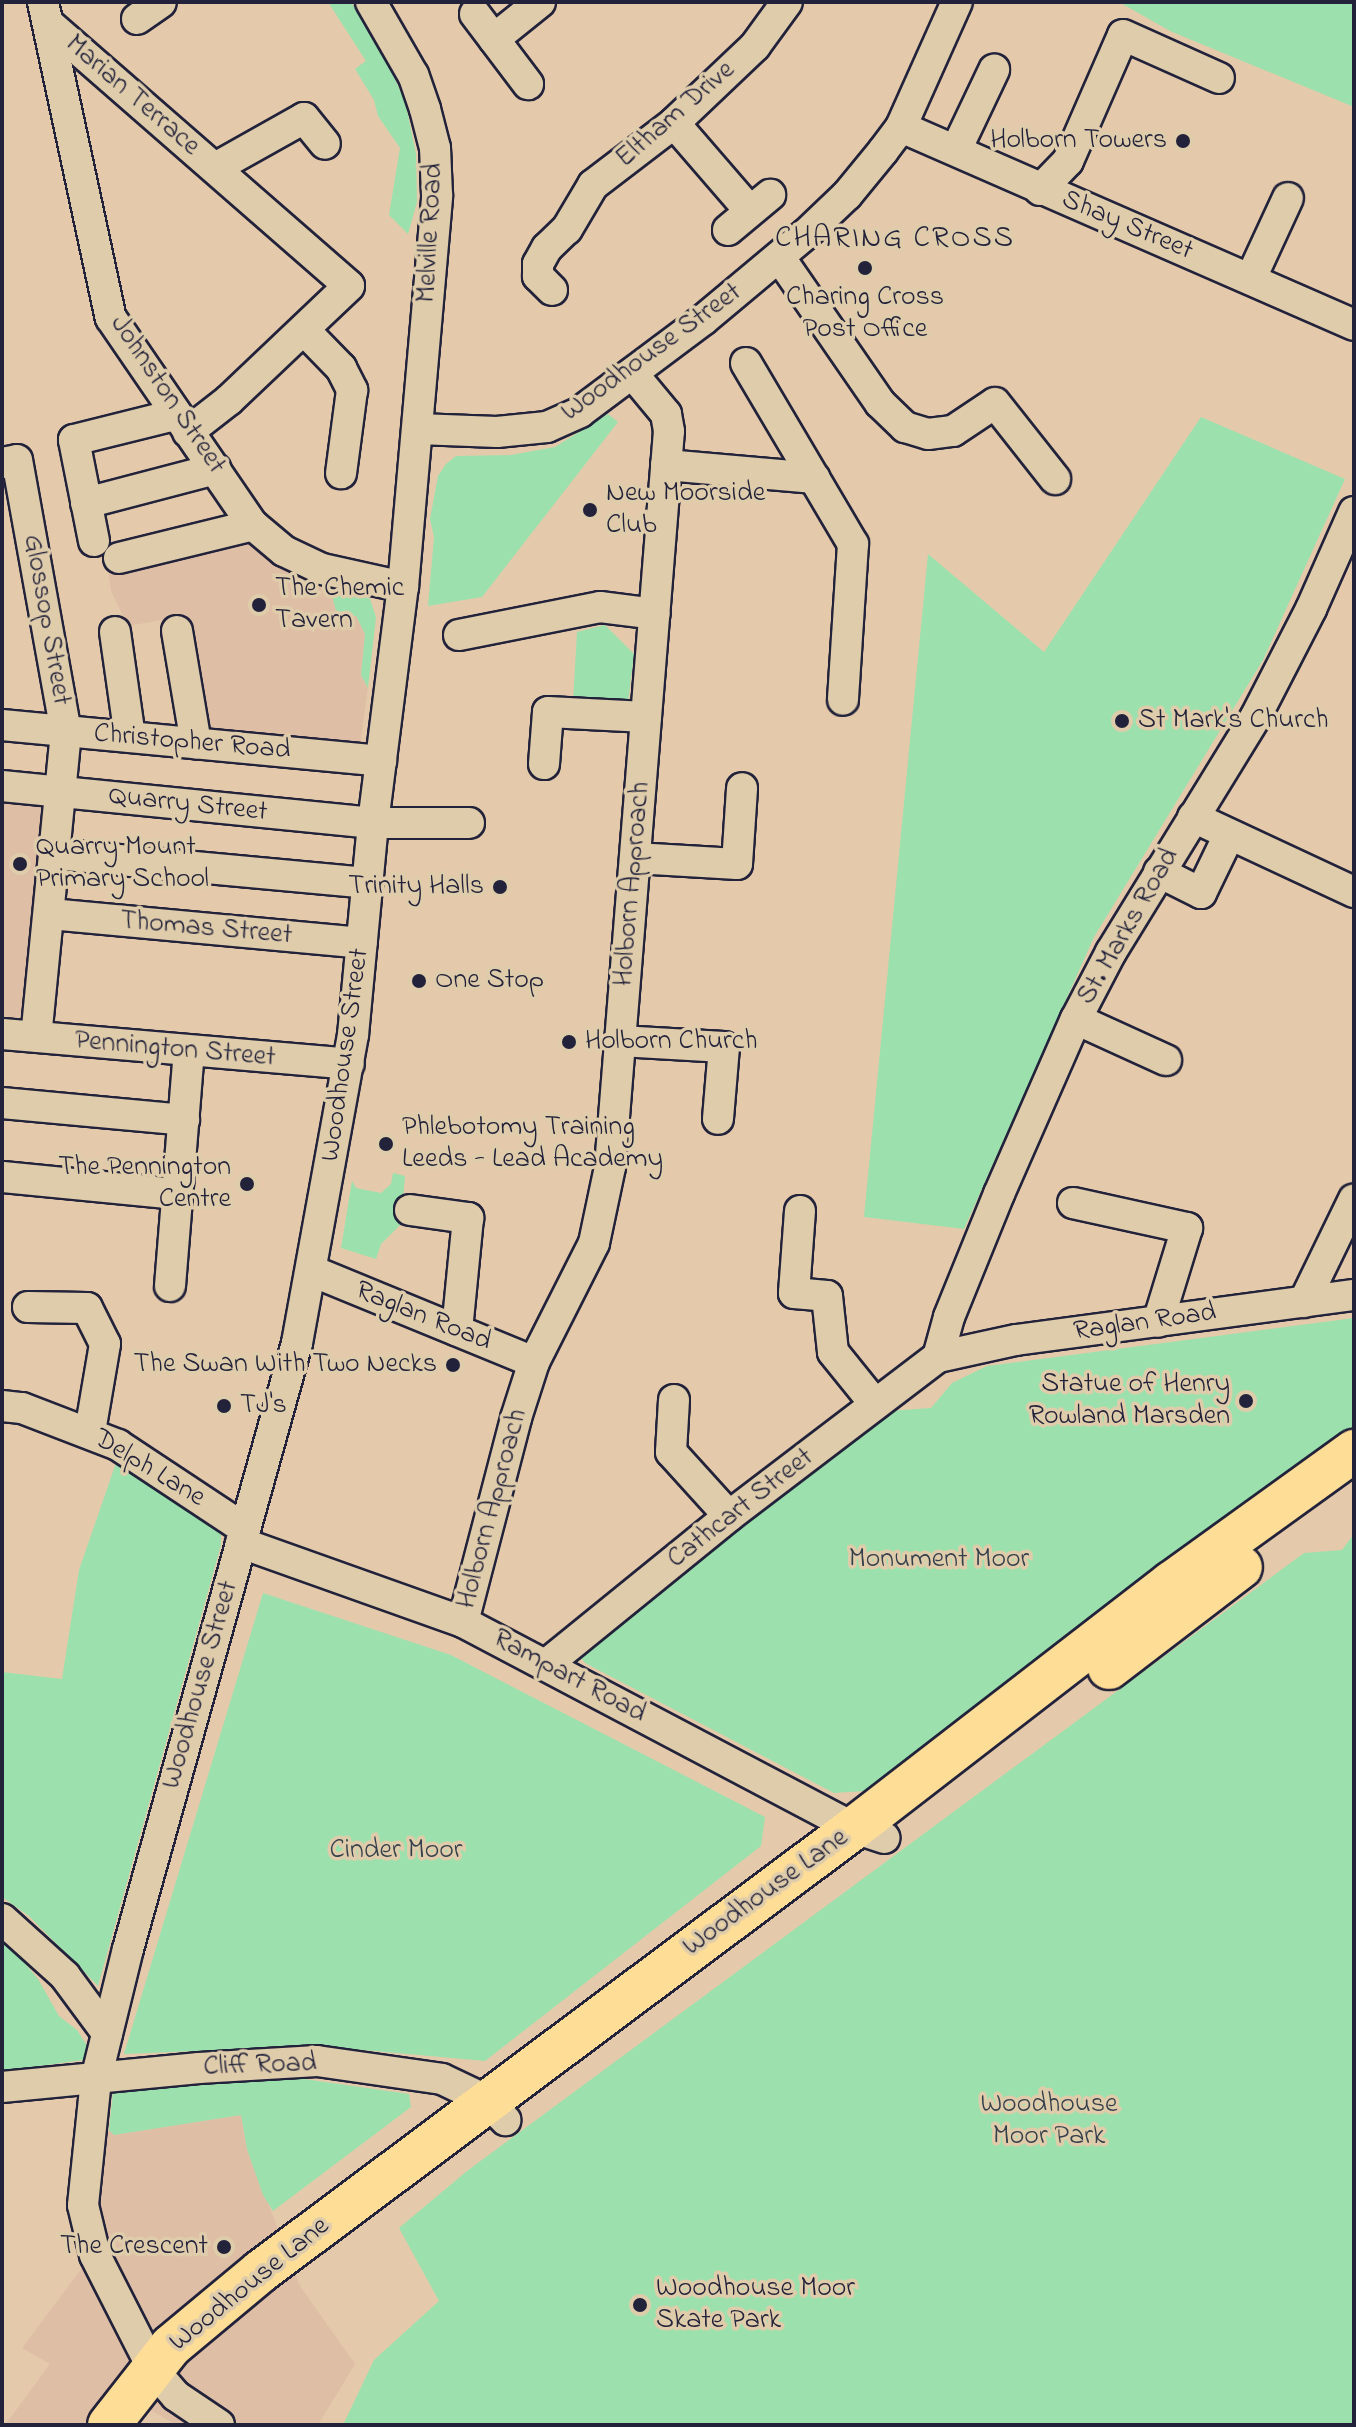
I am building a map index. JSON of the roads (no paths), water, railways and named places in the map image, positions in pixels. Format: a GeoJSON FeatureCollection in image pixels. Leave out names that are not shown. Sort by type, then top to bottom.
{"type":"FeatureCollection","features":[{"type":"Feature","properties":{"kind":"highway","name":"Woodhouse Lane"},"geometry":{"type":"LineString","coordinates":[[869,1833],[1171,1583],[1354,1451]]}},
{"type":"Feature","properties":{"kind":"highway","name":"Woodhouse Lane"},"geometry":{"type":"LineString","coordinates":[[109,2425],[171,2346],[261,2271],[496,2110],[869,1833],[1354,1482]]}},
{"type":"Feature","properties":{"kind":"street","name":"Melville Road"},"geometry":{"type":"LineString","coordinates":[[371,2],[413,75],[435,148],[437,195],[418,429]]}},
{"type":"Feature","properties":{"kind":"street"},"geometry":{"type":"LineString","coordinates":[[494,39],[540,2]]}},
{"type":"Feature","properties":{"kind":"street","name":"Eltham Drive"},"geometry":{"type":"LineString","coordinates":[[552,290],[538,276],[538,264],[547,248],[567,229],[593,185],[674,123],[755,46],[787,2]]}},
{"type":"Feature","properties":{"kind":"street","name":"Woodhouse Street"},"geometry":{"type":"LineString","coordinates":[[219,2425],[176,2396],[154,2371],[109,2289],[87,2231],[83,2205],[96,2079],[107,2033],[297,1343],[312,1271],[349,1064],[418,429],[497,432],[547,427],[580,412],[780,258],[847,195],[901,127],[957,2]]}},
{"type":"Feature","properties":{"kind":"street","name":"Marian Terrace"},"geometry":{"type":"LineString","coordinates":[[46,13],[349,286],[305,331]]}},
{"type":"Feature","properties":{"kind":"street","name":"Johnston Street"},"geometry":{"type":"LineString","coordinates":[[46,13],[111,318],[253,525],[284,551],[322,569],[403,587]]}},
{"type":"Feature","properties":{"kind":"street"},"geometry":{"type":"LineString","coordinates":[[475,14],[528,84]]}},
{"type":"Feature","properties":{"kind":"street"},"geometry":{"type":"LineString","coordinates":[[1040,190],[1068,161],[1123,35],[1219,78]]}},
{"type":"Feature","properties":{"kind":"street"},"geometry":{"type":"LineString","coordinates":[[956,150],[994,70]]}},
{"type":"Feature","properties":{"kind":"street","name":"Marian Terrace"},"geometry":{"type":"LineString","coordinates":[[215,168],[304,118],[325,144]]}},
{"type":"Feature","properties":{"kind":"street"},"geometry":{"type":"LineString","coordinates":[[674,123],[721,173],[749,212]]}},
{"type":"Feature","properties":{"kind":"street","name":"Shay Street"},"geometry":{"type":"LineString","coordinates":[[901,127],[1354,325]]}},
{"type":"Feature","properties":{"kind":"street"},"geometry":{"type":"LineString","coordinates":[[1251,278],[1288,198]]}},
{"type":"Feature","properties":{"kind":"street"},"geometry":{"type":"LineString","coordinates":[[780,258],[880,403],[905,427],[928,434],[953,431],[995,403],[1055,479]]}},
{"type":"Feature","properties":{"kind":"street"},"geometry":{"type":"LineString","coordinates":[[94,541],[74,440],[181,424],[305,331],[341,368],[352,390],[341,473]]}},
{"type":"Feature","properties":{"kind":"street"},"geometry":{"type":"LineString","coordinates":[[746,363],[853,544],[843,700]]}},
{"type":"Feature","properties":{"kind":"street","name":"Holborn Approach"},"geometry":{"type":"LineString","coordinates":[[463,1622],[534,1362],[594,1243],[603,1211],[620,1041],[669,431],[666,414],[632,373]]}},
{"type":"Feature","properties":{"kind":"street","name":"Glossop Street"},"geometry":{"type":"LineString","coordinates":[[10,462],[66,732],[36,1037]]}},
{"type":"Feature","properties":{"kind":"street"},"geometry":{"type":"LineString","coordinates":[[666,465],[814,478]]}},
{"type":"Feature","properties":{"kind":"street"},"geometry":{"type":"LineString","coordinates":[[86,503],[216,469]]}},
{"type":"Feature","properties":{"kind":"street","name":"St. Marks Road"},"geometry":{"type":"LineString","coordinates":[[938,1357],[949,1317],[999,1194],[1076,1019],[1159,872],[1255,718],[1311,609],[1354,512]]}},
{"type":"Feature","properties":{"kind":"street"},"geometry":{"type":"LineString","coordinates":[[119,558],[253,525]]}},
{"type":"Feature","properties":{"kind":"street"},"geometry":{"type":"LineString","coordinates":[[459,635],[600,607],[655,614]]}},
{"type":"Feature","properties":{"kind":"street"},"geometry":{"type":"LineString","coordinates":[[177,631],[196,743]]}},
{"type":"Feature","properties":{"kind":"street"},"geometry":{"type":"LineString","coordinates":[[115,632],[130,737]]}},
{"type":"Feature","properties":{"kind":"street"},"geometry":{"type":"LineString","coordinates":[[544,764],[548,712],[646,717]]}},
{"type":"Feature","properties":{"kind":"street","name":"Christopher Road"},"geometry":{"type":"LineString","coordinates":[[2,725],[381,761]]}},
{"type":"Feature","properties":{"kind":"street","name":"Quarry Street"},"geometry":{"type":"LineString","coordinates":[[2,786],[373,823],[469,823]]}},
{"type":"Feature","properties":{"kind":"street"},"geometry":{"type":"LineString","coordinates":[[635,858],[737,864],[742,788]]}},
{"type":"Feature","properties":{"kind":"street"},"geometry":{"type":"LineString","coordinates":[[1193,817],[1354,892]]}},
{"type":"Feature","properties":{"kind":"street"},"geometry":{"type":"LineString","coordinates":[[1159,872],[1201,893],[1229,835]]}},
{"type":"Feature","properties":{"kind":"street"},"geometry":{"type":"LineString","coordinates":[[55,854],[367,883]]}},
{"type":"Feature","properties":{"kind":"street","name":"Thomas Street"},"geometry":{"type":"LineString","coordinates":[[50,914],[362,943]]}},
{"type":"Feature","properties":{"kind":"street"},"geometry":{"type":"LineString","coordinates":[[1076,1019],[1166,1060]]}},
{"type":"Feature","properties":{"kind":"street","name":"Pennington Street"},"geometry":{"type":"LineString","coordinates":[[2,1034],[349,1064]]}},
{"type":"Feature","properties":{"kind":"street"},"geometry":{"type":"LineString","coordinates":[[620,1041],[724,1047],[718,1119]]}},
{"type":"Feature","properties":{"kind":"street"},"geometry":{"type":"LineString","coordinates":[[170,1286],[189,1052]]}},
{"type":"Feature","properties":{"kind":"street"},"geometry":{"type":"LineString","coordinates":[[2,1103],[184,1120]]}},
{"type":"Feature","properties":{"kind":"street"},"geometry":{"type":"LineString","coordinates":[[3,1177],[177,1194]]}},
{"type":"Feature","properties":{"kind":"street"},"geometry":{"type":"LineString","coordinates":[[1304,1302],[1354,1200]]}},
{"type":"Feature","properties":{"kind":"street"},"geometry":{"type":"LineString","coordinates":[[1073,1203],[1187,1228],[1158,1322]]}},
{"type":"Feature","properties":{"kind":"street"},"geometry":{"type":"LineString","coordinates":[[410,1210],[468,1218],[457,1330]]}},
{"type":"Feature","properties":{"kind":"street"},"geometry":{"type":"LineString","coordinates":[[800,1211],[794,1293],[827,1296],[833,1352],[875,1404]]}},
{"type":"Feature","properties":{"kind":"street","name":"Raglan Road"},"geometry":{"type":"LineString","coordinates":[[312,1271],[534,1362]]}},
{"type":"Feature","properties":{"kind":"street","name":"Raglan Road"},"geometry":{"type":"LineString","coordinates":[[938,1357],[1016,1340],[1354,1295]]}},
{"type":"Feature","properties":{"kind":"street"},"geometry":{"type":"LineString","coordinates":[[28,1307],[87,1308],[105,1344],[90,1432]]}},
{"type":"Feature","properties":{"kind":"street","name":"Cathcart Street"},"geometry":{"type":"LineString","coordinates":[[547,1664],[729,1516],[938,1357]]}},
{"type":"Feature","properties":{"kind":"street"},"geometry":{"type":"LineString","coordinates":[[674,1400],[671,1452],[729,1516]]}},
{"type":"Feature","properties":{"kind":"street","name":"Delph Lane"},"geometry":{"type":"LineString","coordinates":[[2,1406],[22,1408],[90,1432],[126,1449],[243,1536]]}},
{"type":"Feature","properties":{"kind":"street","name":"Rampart Road"},"geometry":{"type":"LineString","coordinates":[[243,1536],[463,1622],[869,1833]]}},
{"type":"Feature","properties":{"kind":"street"},"geometry":{"type":"LineString","coordinates":[[2,1919],[65,1976],[107,2033]]}},
{"type":"Feature","properties":{"kind":"street","name":"Cliff Road"},"geometry":{"type":"LineString","coordinates":[[2,2087],[199,2068],[317,2061],[442,2079],[496,2110]]}},
{"type":"Feature","properties":{"kind":"place","name":"Holborn Towers"},"geometry":{"type":"Point","coordinates":[1183,141]}},
{"type":"Feature","properties":{"kind":"place","name":"Charing Cross Post Office"},"geometry":{"type":"Point","coordinates":[865,268]}},
{"type":"Feature","properties":{"kind":"place","name":"New Moorside Club"},"geometry":{"type":"Point","coordinates":[590,510]}},
{"type":"Feature","properties":{"kind":"place","name":"The Chemic Tavern"},"geometry":{"type":"Point","coordinates":[259,605]}},
{"type":"Feature","properties":{"kind":"place","name":"St Mark's Church"},"geometry":{"type":"Point","coordinates":[1122,721]}},
{"type":"Feature","properties":{"kind":"place","name":"Quarry Mount Primary School"},"geometry":{"type":"Point","coordinates":[20,864]}},
{"type":"Feature","properties":{"kind":"place","name":"Trinity Halls"},"geometry":{"type":"Point","coordinates":[500,887]}},
{"type":"Feature","properties":{"kind":"place","name":"One Stop"},"geometry":{"type":"Point","coordinates":[419,981]}},
{"type":"Feature","properties":{"kind":"place","name":"Holborn Church"},"geometry":{"type":"Point","coordinates":[569,1042]}},
{"type":"Feature","properties":{"kind":"place","name":"Phlebotomy Training Leeds - Lead Academy"},"geometry":{"type":"Point","coordinates":[386,1144]}},
{"type":"Feature","properties":{"kind":"place","name":"The Pennington Centre"},"geometry":{"type":"Point","coordinates":[247,1184]}},
{"type":"Feature","properties":{"kind":"place","name":"The Swan With Two Necks"},"geometry":{"type":"Point","coordinates":[453,1365]}},
{"type":"Feature","properties":{"kind":"place","name":"Statue of Henry Rowland Marsden"},"geometry":{"type":"Point","coordinates":[1246,1401]}},
{"type":"Feature","properties":{"kind":"place","name":"TJ's"},"geometry":{"type":"Point","coordinates":[224,1406]}},
{"type":"Feature","properties":{"kind":"place","name":"The Crescent"},"geometry":{"type":"Point","coordinates":[224,2247]}},
{"type":"Feature","properties":{"kind":"place","name":"Woodhouse Moor Skate Park"},"geometry":{"type":"Point","coordinates":[640,2305]}},
{"type":"Feature","properties":{"kind":"district","name":"CHARING CROSS"},"geometry":{"type":"Point","coordinates":[895,239]}},
{"type":"Feature","properties":{"kind":"park label","name":"Monument Moor"},"geometry":{"type":"Point","coordinates":[939,1560]}},
{"type":"Feature","properties":{"kind":"park label","name":"Cinder Moor"},"geometry":{"type":"Point","coordinates":[396,1851]}},
{"type":"Feature","properties":{"kind":"park label","name":"Woodhouse Moor Park"},"geometry":{"type":"Point","coordinates":[1049,2121]}}]}
